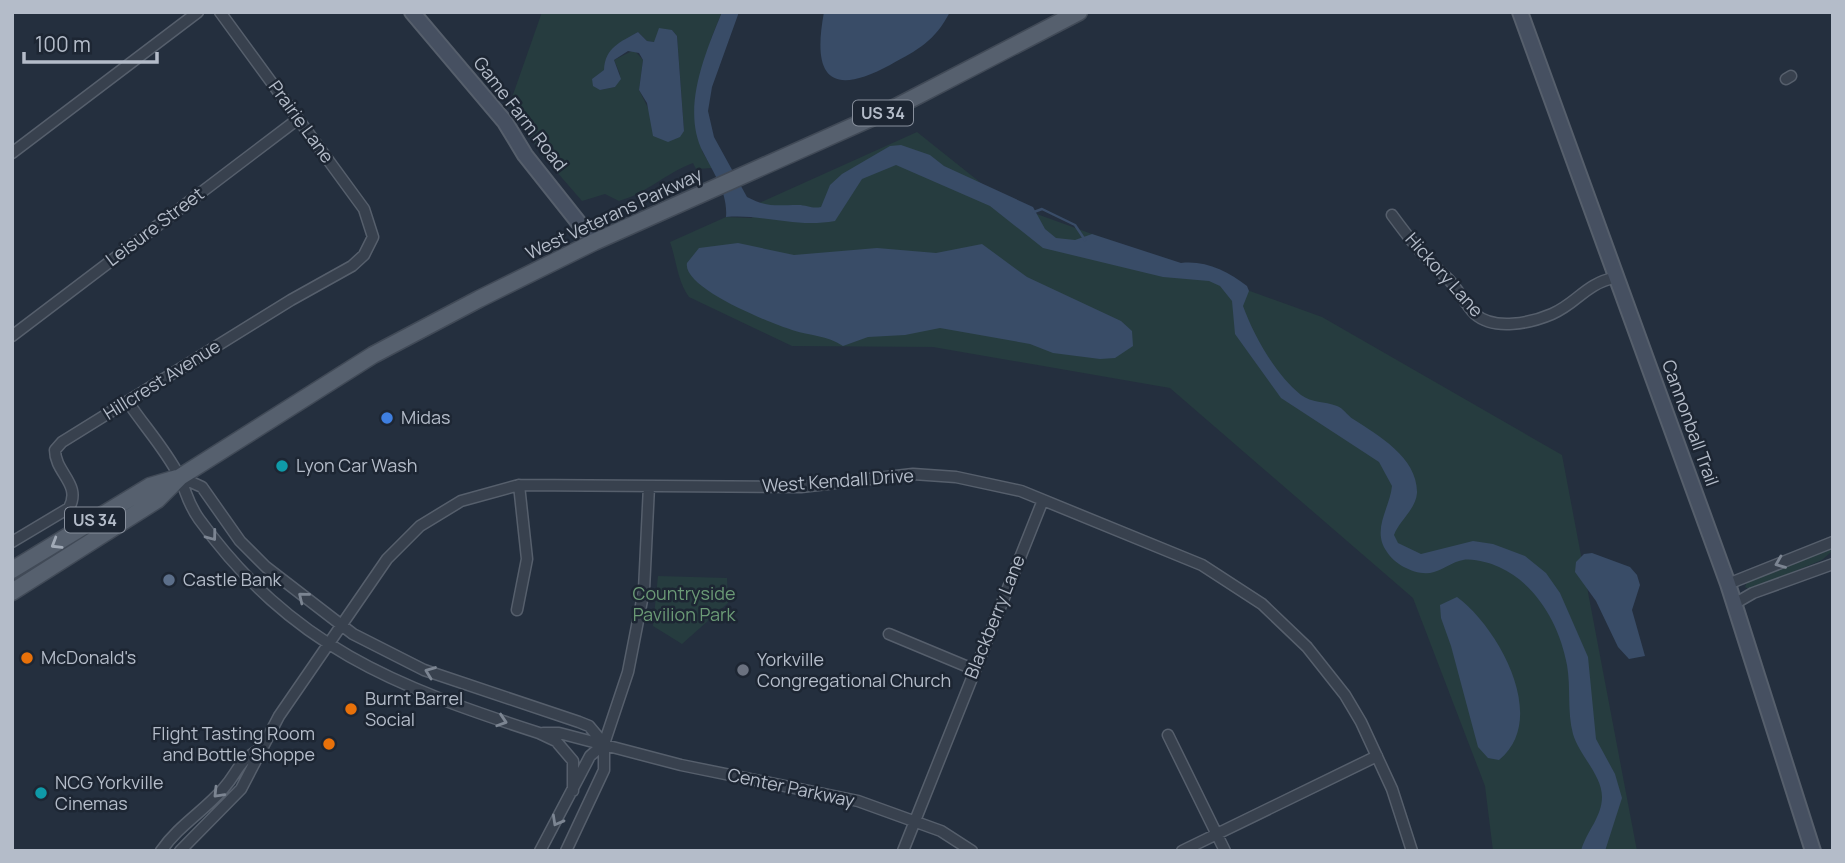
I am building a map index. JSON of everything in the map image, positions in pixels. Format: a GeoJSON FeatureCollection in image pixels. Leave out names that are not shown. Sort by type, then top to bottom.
{"type":"FeatureCollection","features":[{"type":"Feature","properties":{"kind":"main road","name":"Game Farm Road"},"geometry":{"type":"LineString","coordinates":[[412,12],[505,122],[525,155],[594,242]]}},
{"type":"Feature","properties":{"kind":"main road","name":"West Veterans Parkway"},"geometry":{"type":"LineString","coordinates":[[12,592],[157,500],[180,477],[373,355],[594,242],[896,107],[1079,12]]}},
{"type":"Feature","properties":{"kind":"main road","name":"Cannonball Trail"},"geometry":{"type":"LineString","coordinates":[[1520,12],[1728,584],[1813,851]]}},
{"type":"Feature","properties":{"kind":"main road","name":"West Veterans Parkway"},"geometry":{"type":"LineString","coordinates":[[12,570],[150,486],[180,477]]}},
{"type":"Feature","properties":{"kind":"street"},"geometry":{"type":"LineString","coordinates":[[12,153],[198,12]]}},
{"type":"Feature","properties":{"kind":"street","name":"Prairie Lane"},"geometry":{"type":"LineString","coordinates":[[220,12],[364,209],[373,237]]}},
{"type":"Feature","properties":{"kind":"street","name":"Leisure Street"},"geometry":{"type":"LineString","coordinates":[[12,336],[298,119]]}},
{"type":"Feature","properties":{"kind":"street","name":"Hickory Lane"},"geometry":{"type":"LineString","coordinates":[[1392,215],[1419,253],[1446,276],[1477,316],[1486,320],[1532,322],[1564,308],[1594,283],[1617,277]]}},
{"type":"Feature","properties":{"kind":"street","name":"Hillcrest Avenue"},"geometry":{"type":"LineString","coordinates":[[12,542],[69,508],[74,499],[74,489],[55,460],[55,450],[62,442],[352,266],[365,255],[373,237]]}},
{"type":"Feature","properties":{"kind":"street","name":"Center Parkway"},"geometry":{"type":"LineString","coordinates":[[128,402],[180,477],[186,500],[243,573],[328,644],[382,676],[418,692],[556,741],[573,761],[573,790]]}},
{"type":"Feature","properties":{"kind":"street","name":"West Kendall Drive"},"geometry":{"type":"LineString","coordinates":[[180,851],[233,801],[256,765],[260,749],[387,559],[420,526],[461,500],[519,485],[802,488],[913,474],[993,483],[1043,500],[1202,565],[1262,604],[1327,671],[1361,722],[1377,756],[1412,851]]}},
{"type":"Feature","properties":{"kind":"street","name":"Center Parkway"},"geometry":{"type":"LineString","coordinates":[[180,477],[202,487],[240,541],[265,567],[340,626],[424,670],[589,726],[604,744]]}},
{"type":"Feature","properties":{"kind":"street"},"geometry":{"type":"LineString","coordinates":[[517,610],[527,559],[519,485]]}},
{"type":"Feature","properties":{"kind":"street"},"geometry":{"type":"LineString","coordinates":[[566,851],[604,770],[604,744],[628,672],[640,618],[649,486]]}},
{"type":"Feature","properties":{"kind":"street","name":"Blackberry Lane"},"geometry":{"type":"LineString","coordinates":[[903,851],[973,669],[1043,500]]}},
{"type":"Feature","properties":{"kind":"street"},"geometry":{"type":"LineString","coordinates":[[1728,584],[1833,542]]}},
{"type":"Feature","properties":{"kind":"street"},"geometry":{"type":"LineString","coordinates":[[1734,604],[1753,593],[1833,564]]}},
{"type":"Feature","properties":{"kind":"street"},"geometry":{"type":"LineString","coordinates":[[889,634],[973,669]]}},
{"type":"Feature","properties":{"kind":"street","name":"Center Parkway"},"geometry":{"type":"LineString","coordinates":[[539,733],[559,733],[681,765],[826,793],[915,820],[940,831],[972,851]]}},
{"type":"Feature","properties":{"kind":"street"},"geometry":{"type":"LineString","coordinates":[[1168,735],[1226,851]]}},
{"type":"Feature","properties":{"kind":"street"},"geometry":{"type":"LineString","coordinates":[[540,851],[590,757],[604,744]]}},
{"type":"Feature","properties":{"kind":"street","name":"West Kendall Drive"},"geometry":{"type":"LineString","coordinates":[[161,851],[180,828],[223,789],[241,760],[260,749]]}},
{"type":"Feature","properties":{"kind":"street"},"geometry":{"type":"LineString","coordinates":[[1182,851],[1377,756]]}},
{"type":"Feature","properties":{"kind":"green space"},"geometry":{"type":"Polygon","coordinates":[[[542,12],[722,12],[711,39],[702,151],[712,168],[696,169],[693,163],[619,201],[605,194],[582,201],[543,156],[509,106],[542,12]],[[672,30],[654,42],[647,41],[638,32],[629,37],[612,56],[600,90],[615,87],[620,74],[614,60],[634,50],[643,60],[639,90],[650,112],[684,131],[677,36],[672,30]]]}},
{"type":"Feature","properties":{"kind":"green space"},"geometry":{"type":"Polygon","coordinates":[[[917,132],[1006,203],[1322,317],[1562,455],[1637,851],[1493,851],[1485,786],[1413,598],[1170,388],[933,347],[792,346],[689,297],[670,242],[726,217],[752,218],[759,203],[917,132]]]}},
{"type":"Feature","properties":{"kind":"green space"},"geometry":{"type":"Polygon","coordinates":[[[1830,549],[1831,552],[1822,560],[1750,590],[1745,587],[1747,582],[1830,549]]]}},
{"type":"Feature","properties":{"kind":"green space","name":"Countryside Pavilion Park"},"geometry":{"type":"Polygon","coordinates":[[[658,576],[727,578],[728,603],[682,644],[653,626],[658,576]]]}},
{"type":"Feature","properties":{"kind":"water"},"geometry":{"type":"Polygon","coordinates":[[[722,12],[739,12],[712,87],[708,111],[714,137],[747,197],[754,201],[821,207],[830,185],[842,174],[890,146],[901,145],[930,155],[944,166],[1033,207],[1045,229],[1056,238],[1075,240],[1092,234],[1181,263],[1199,263],[1216,268],[1247,286],[1249,291],[1243,306],[1253,330],[1274,366],[1291,386],[1305,398],[1341,408],[1395,449],[1411,469],[1416,480],[1416,499],[1394,535],[1398,543],[1421,554],[1473,541],[1493,544],[1525,556],[1546,573],[1560,593],[1588,657],[1596,739],[1615,774],[1622,798],[1605,851],[1581,851],[1599,811],[1601,789],[1573,734],[1564,650],[1545,608],[1513,574],[1491,564],[1463,560],[1434,572],[1421,573],[1408,569],[1391,557],[1383,544],[1381,527],[1392,486],[1379,462],[1281,398],[1235,334],[1232,301],[1220,286],[1209,281],[1163,277],[1043,248],[990,206],[896,165],[862,179],[835,221],[806,223],[726,217],[723,192],[703,152],[694,118],[703,63],[722,12]]]}},
{"type":"Feature","properties":{"kind":"water"},"geometry":{"type":"Polygon","coordinates":[[[824,12],[950,12],[932,38],[918,49],[869,75],[852,80],[839,80],[830,75],[824,66],[821,34],[824,12]]]}},
{"type":"Feature","properties":{"kind":"water"},"geometry":{"type":"Polygon","coordinates":[[[659,28],[672,30],[677,36],[684,131],[680,137],[668,142],[653,136],[647,103],[639,90],[643,60],[639,53],[628,51],[614,60],[621,79],[615,87],[600,90],[593,86],[592,79],[604,70],[607,56],[620,42],[638,32],[647,41],[654,42],[659,28]]]}},
{"type":"Feature","properties":{"kind":"water"},"geometry":{"type":"Polygon","coordinates":[[[738,243],[794,255],[877,248],[936,253],[982,244],[1027,277],[1121,321],[1132,331],[1133,346],[1115,358],[1100,359],[1053,353],[1030,344],[940,328],[905,335],[868,337],[843,346],[781,326],[729,303],[698,283],[689,273],[687,263],[699,248],[738,243]]]}},
{"type":"Feature","properties":{"kind":"water"},"geometry":{"type":"Polygon","coordinates":[[[1592,553],[1630,567],[1637,575],[1640,585],[1632,610],[1645,656],[1629,659],[1618,647],[1596,601],[1575,572],[1576,562],[1584,554],[1592,553]]]}},
{"type":"Feature","properties":{"kind":"water"},"geometry":{"type":"Polygon","coordinates":[[[1457,597],[1488,629],[1502,651],[1519,698],[1520,721],[1514,742],[1499,760],[1488,758],[1478,747],[1441,618],[1440,605],[1457,597]]]}},
{"type":"Feature","properties":{"kind":"waterway"},"geometry":{"type":"LineString","coordinates":[[1034,212],[1042,209],[1075,225],[1085,240]]}},
{"type":"Feature","properties":{"kind":"place","name":"Midas"},"geometry":{"type":"Point","coordinates":[387,418]}},
{"type":"Feature","properties":{"kind":"place","name":"Lyon Car Wash"},"geometry":{"type":"Point","coordinates":[282,466]}},
{"type":"Feature","properties":{"kind":"place","name":"Castle Bank"},"geometry":{"type":"Point","coordinates":[169,580]}},
{"type":"Feature","properties":{"kind":"place","name":"McDonald's"},"geometry":{"type":"Point","coordinates":[27,658]}},
{"type":"Feature","properties":{"kind":"place","name":"Yorkville Congregational Church"},"geometry":{"type":"Point","coordinates":[743,670]}},
{"type":"Feature","properties":{"kind":"place","name":"Burnt Barrel Social"},"geometry":{"type":"Point","coordinates":[351,709]}},
{"type":"Feature","properties":{"kind":"place","name":"Flight Tasting Room and Bottle Shoppe"},"geometry":{"type":"Point","coordinates":[329,744]}},
{"type":"Feature","properties":{"kind":"place","name":"NCG Yorkville Cinemas"},"geometry":{"type":"Point","coordinates":[41,793]}}]}
